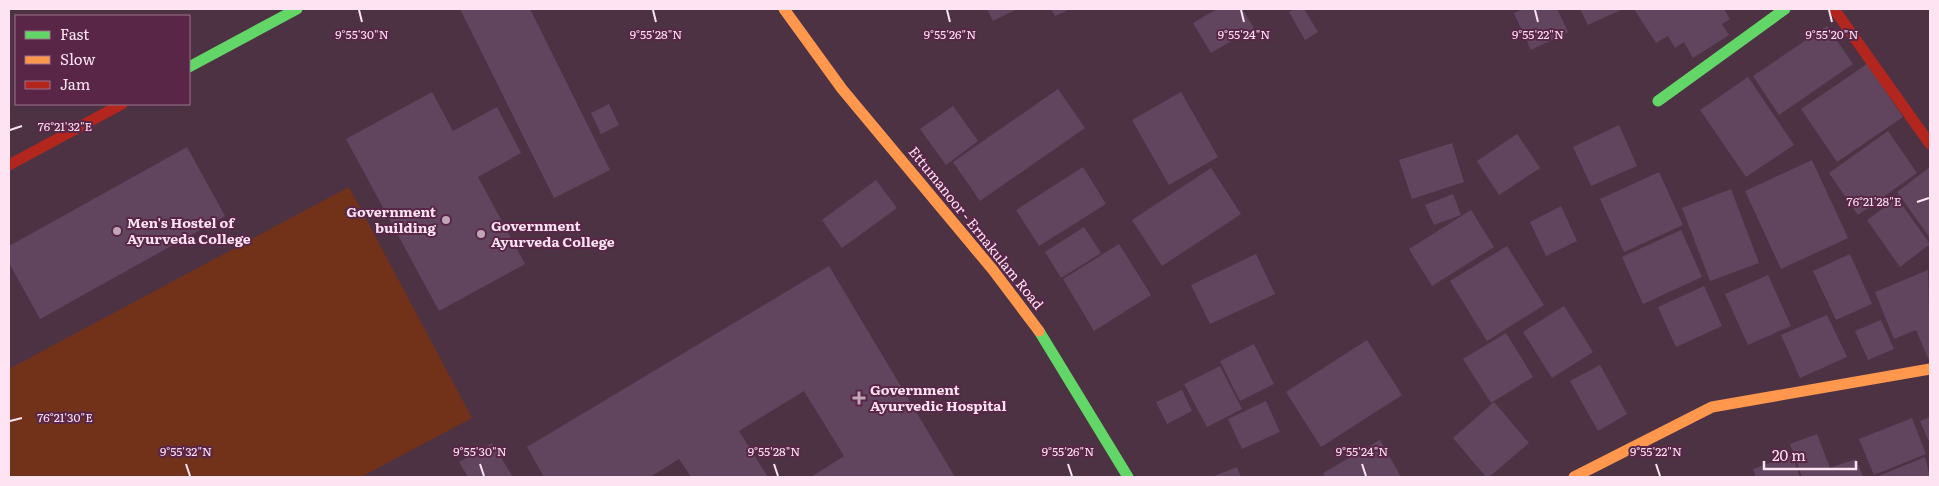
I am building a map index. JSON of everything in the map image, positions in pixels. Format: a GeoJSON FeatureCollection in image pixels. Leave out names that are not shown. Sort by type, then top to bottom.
{"type":"FeatureCollection","features":[{"type":"Feature","properties":{"kind":"main road"},"geometry":{"type":"LineString","coordinates":[[190,67],[297,9]]}},
{"type":"Feature","properties":{"kind":"main road","name":"Ettumanoor - Ernakulam Road"},"geometry":{"type":"LineString","coordinates":[[784,9],[842,88],[992,270],[1045,339],[1128,477]]}},
{"type":"Feature","properties":{"kind":"main road"},"geometry":{"type":"LineString","coordinates":[[1658,101],[1785,9]]}},
{"type":"Feature","properties":{"kind":"main road"},"geometry":{"type":"LineString","coordinates":[[1834,9],[1930,144]]}},
{"type":"Feature","properties":{"kind":"main road"},"geometry":{"type":"LineString","coordinates":[[9,165],[120,105]]}},
{"type":"Feature","properties":{"kind":"main road"},"geometry":{"type":"LineString","coordinates":[[1574,477],[1712,407],[1930,369]]}},
{"type":"Feature","properties":{"kind":"shaded area"},"geometry":{"type":"Polygon","coordinates":[[[349,187],[472,418],[361,477],[9,477],[9,369],[349,187]]]}},
{"type":"Feature","properties":{"kind":"building"},"geometry":{"type":"Polygon","coordinates":[[[460,9],[530,9],[610,170],[554,198],[460,9]]]}},
{"type":"Feature","properties":{"kind":"building"},"geometry":{"type":"Polygon","coordinates":[[[987,9],[1017,9],[993,21],[987,9]]]}},
{"type":"Feature","properties":{"kind":"building"},"geometry":{"type":"Polygon","coordinates":[[[1051,9],[1070,9],[1055,16],[1051,9]]]}},
{"type":"Feature","properties":{"kind":"building"},"geometry":{"type":"Polygon","coordinates":[[[1217,9],[1242,9],[1254,28],[1211,53],[1193,23],[1217,9]]]}},
{"type":"Feature","properties":{"kind":"building"},"geometry":{"type":"Polygon","coordinates":[[[1295,9],[1304,9],[1318,32],[1305,40],[1289,12],[1295,9]]]}},
{"type":"Feature","properties":{"kind":"building"},"geometry":{"type":"Polygon","coordinates":[[[1524,9],[1557,9],[1568,32],[1531,50],[1514,13],[1524,9]]]}},
{"type":"Feature","properties":{"kind":"building"},"geometry":{"type":"Polygon","coordinates":[[[1580,9],[1623,9],[1588,25],[1580,9]]]}},
{"type":"Feature","properties":{"kind":"building"},"geometry":{"type":"Polygon","coordinates":[[[1634,9],[1724,9],[1730,19],[1722,24],[1729,35],[1693,58],[1684,42],[1675,48],[1668,36],[1656,43],[1634,9]]]}},
{"type":"Feature","properties":{"kind":"building"},"geometry":{"type":"Polygon","coordinates":[[[1827,26],[1853,64],[1779,115],[1753,76],[1827,26]]]}},
{"type":"Feature","properties":{"kind":"building"},"geometry":{"type":"Polygon","coordinates":[[[1867,64],[1903,117],[1837,162],[1801,109],[1867,64]]]}},
{"type":"Feature","properties":{"kind":"building"},"geometry":{"type":"Polygon","coordinates":[[[1748,77],[1794,145],[1746,177],[1700,110],[1748,77]]]}},
{"type":"Feature","properties":{"kind":"building"},"geometry":{"type":"Polygon","coordinates":[[[1058,89],[1085,128],[980,201],[953,162],[1058,89]]]}},
{"type":"Feature","properties":{"kind":"building","name":"Government building"},"geometry":{"type":"Polygon","coordinates":[[[432,92],[453,131],[497,107],[521,153],[478,177],[525,264],[439,311],[346,139],[432,92]]]}},
{"type":"Feature","properties":{"kind":"building"},"geometry":{"type":"Polygon","coordinates":[[[1181,92],[1218,157],[1169,185],[1132,120],[1181,92]]]}},
{"type":"Feature","properties":{"kind":"building"},"geometry":{"type":"Polygon","coordinates":[[[609,104],[619,125],[601,134],[591,113],[609,104]]]}},
{"type":"Feature","properties":{"kind":"building"},"geometry":{"type":"Polygon","coordinates":[[[953,106],[978,141],[946,165],[920,129],[953,106]]]}},
{"type":"Feature","properties":{"kind":"building"},"geometry":{"type":"Polygon","coordinates":[[[1619,125],[1637,166],[1591,186],[1573,147],[1619,125]]]}},
{"type":"Feature","properties":{"kind":"building"},"geometry":{"type":"Polygon","coordinates":[[[1888,131],[1917,173],[1858,215],[1829,173],[1888,131]]]}},
{"type":"Feature","properties":{"kind":"building"},"geometry":{"type":"Polygon","coordinates":[[[1517,134],[1540,168],[1499,195],[1477,161],[1517,134]]]}},
{"type":"Feature","properties":{"kind":"building"},"geometry":{"type":"Polygon","coordinates":[[[1452,143],[1464,182],[1412,199],[1399,160],[1452,143]]]}},
{"type":"Feature","properties":{"kind":"building","name":"Men's Hostel of Ayurveda College"},"geometry":{"type":"Polygon","coordinates":[[[187,147],[225,216],[40,319],[9,263],[9,246],[187,147]]]}},
{"type":"Feature","properties":{"kind":"building"},"geometry":{"type":"Polygon","coordinates":[[[1812,160],[1848,238],[1781,269],[1745,191],[1812,160]]]}},
{"type":"Feature","properties":{"kind":"building"},"geometry":{"type":"Polygon","coordinates":[[[1083,167],[1106,204],[1039,246],[1016,210],[1083,167]]]}},
{"type":"Feature","properties":{"kind":"building"},"geometry":{"type":"Polygon","coordinates":[[[1930,167],[1930,238],[1897,192],[1930,167]]]}},
{"type":"Feature","properties":{"kind":"building"},"geometry":{"type":"Polygon","coordinates":[[[1211,168],[1241,214],[1162,266],[1132,220],[1211,168]]]}},
{"type":"Feature","properties":{"kind":"building"},"geometry":{"type":"Polygon","coordinates":[[[1659,172],[1683,225],[1624,252],[1600,199],[1659,172]]]}},
{"type":"Feature","properties":{"kind":"building"},"geometry":{"type":"Polygon","coordinates":[[[876,180],[897,208],[842,248],[822,220],[876,180]]]}},
{"type":"Feature","properties":{"kind":"building"},"geometry":{"type":"Polygon","coordinates":[[[1731,189],[1759,263],[1710,281],[1682,208],[1731,189]]]}},
{"type":"Feature","properties":{"kind":"building"},"geometry":{"type":"Polygon","coordinates":[[[1453,194],[1461,215],[1434,225],[1425,205],[1453,194]]]}},
{"type":"Feature","properties":{"kind":"building"},"geometry":{"type":"Polygon","coordinates":[[[1897,198],[1930,244],[1900,267],[1867,220],[1897,198]]]}},
{"type":"Feature","properties":{"kind":"building"},"geometry":{"type":"Polygon","coordinates":[[[1561,206],[1577,241],[1546,256],[1530,222],[1561,206]]]}},
{"type":"Feature","properties":{"kind":"building"},"geometry":{"type":"Polygon","coordinates":[[[1471,210],[1494,247],[1432,286],[1409,249],[1471,210]]]}},
{"type":"Feature","properties":{"kind":"building"},"geometry":{"type":"Polygon","coordinates":[[[1084,227],[1101,253],[1061,278],[1045,252],[1084,227]]]}},
{"type":"Feature","properties":{"kind":"building"},"geometry":{"type":"Polygon","coordinates":[[[1681,230],[1702,277],[1643,304],[1622,257],[1681,230]]]}},
{"type":"Feature","properties":{"kind":"building"},"geometry":{"type":"Polygon","coordinates":[[[1119,244],[1151,295],[1094,331],[1063,279],[1119,244]]]}},
{"type":"Feature","properties":{"kind":"building"},"geometry":{"type":"Polygon","coordinates":[[[1507,246],[1544,305],[1487,341],[1450,281],[1507,246]]]}},
{"type":"Feature","properties":{"kind":"building"},"geometry":{"type":"Polygon","coordinates":[[[1256,254],[1275,294],[1210,324],[1191,285],[1256,254]]]}},
{"type":"Feature","properties":{"kind":"building"},"geometry":{"type":"Polygon","coordinates":[[[1850,254],[1872,304],[1836,320],[1813,271],[1850,254]]]}},
{"type":"Feature","properties":{"kind":"building"},"geometry":{"type":"Polygon","coordinates":[[[829,266],[955,477],[811,477],[844,456],[804,391],[739,431],[768,477],[691,477],[679,459],[650,477],[544,477],[527,447],[829,266]]]}},
{"type":"Feature","properties":{"kind":"building"},"geometry":{"type":"Polygon","coordinates":[[[1928,270],[1930,358],[1928,358],[1916,330],[1894,339],[1875,292],[1928,270]]]}},
{"type":"Feature","properties":{"kind":"building"},"geometry":{"type":"Polygon","coordinates":[[[1768,275],[1791,326],[1748,345],[1725,294],[1768,275]]]}},
{"type":"Feature","properties":{"kind":"building"},"geometry":{"type":"Polygon","coordinates":[[[1704,286],[1722,326],[1676,347],[1658,307],[1704,286]]]}},
{"type":"Feature","properties":{"kind":"building"},"geometry":{"type":"Polygon","coordinates":[[[1564,306],[1593,352],[1552,378],[1523,332],[1564,306]]]}},
{"type":"Feature","properties":{"kind":"building"},"geometry":{"type":"Polygon","coordinates":[[[1827,315],[1847,357],[1800,378],[1781,335],[1827,315]]]}},
{"type":"Feature","properties":{"kind":"building"},"geometry":{"type":"Polygon","coordinates":[[[1881,320],[1894,349],[1868,360],[1855,331],[1881,320]]]}},
{"type":"Feature","properties":{"kind":"building"},"geometry":{"type":"Polygon","coordinates":[[[1506,333],[1533,377],[1491,403],[1463,359],[1506,333]]]}},
{"type":"Feature","properties":{"kind":"building"},"geometry":{"type":"Polygon","coordinates":[[[1367,340],[1402,395],[1321,447],[1286,392],[1367,340]]]}},
{"type":"Feature","properties":{"kind":"building"},"geometry":{"type":"Polygon","coordinates":[[[1254,344],[1274,384],[1240,401],[1220,361],[1254,344]]]}},
{"type":"Feature","properties":{"kind":"building"},"geometry":{"type":"Polygon","coordinates":[[[1600,365],[1627,414],[1598,431],[1570,381],[1600,365]]]}},
{"type":"Feature","properties":{"kind":"building"},"geometry":{"type":"Polygon","coordinates":[[[1220,366],[1242,409],[1207,427],[1184,384],[1220,366]]]}},
{"type":"Feature","properties":{"kind":"building"},"geometry":{"type":"Polygon","coordinates":[[[1182,390],[1192,411],[1167,424],[1156,402],[1182,390]]]}},
{"type":"Feature","properties":{"kind":"building"},"geometry":{"type":"Polygon","coordinates":[[[1266,401],[1280,432],[1242,449],[1228,419],[1266,401]]]}},
{"type":"Feature","properties":{"kind":"building"},"geometry":{"type":"Polygon","coordinates":[[[1494,402],[1529,443],[1489,477],[1486,477],[1453,438],[1494,402]]]}},
{"type":"Feature","properties":{"kind":"building"},"geometry":{"type":"Polygon","coordinates":[[[1930,417],[1930,444],[1920,421],[1930,417]]]}},
{"type":"Feature","properties":{"kind":"building"},"geometry":{"type":"Polygon","coordinates":[[[1912,418],[1926,454],[1874,475],[1859,439],[1912,418]]]}},
{"type":"Feature","properties":{"kind":"building"},"geometry":{"type":"Polygon","coordinates":[[[1817,434],[1830,468],[1856,459],[1863,477],[1802,477],[1790,444],[1817,434]]]}},
{"type":"Feature","properties":{"kind":"building"},"geometry":{"type":"Polygon","coordinates":[[[1380,440],[1401,477],[1325,477],[1323,473],[1380,440]]]}},
{"type":"Feature","properties":{"kind":"building"},"geometry":{"type":"Polygon","coordinates":[[[492,443],[513,477],[468,477],[459,462],[492,443]]]}},
{"type":"Feature","properties":{"kind":"building"},"geometry":{"type":"Polygon","coordinates":[[[1792,455],[1800,477],[1756,477],[1753,469],[1792,455]]]}},
{"type":"Feature","properties":{"kind":"building"},"geometry":{"type":"Polygon","coordinates":[[[1925,457],[1930,477],[1876,477],[1925,457]]]}},
{"type":"Feature","properties":{"kind":"building"},"geometry":{"type":"Polygon","coordinates":[[[1237,467],[1241,477],[1212,477],[1237,467]]]}},
{"type":"Feature","properties":{"kind":"traffic: fast"},"geometry":{"type":"LineString","coordinates":[[190,66],[297,9]]}},
{"type":"Feature","properties":{"kind":"traffic: fast"},"geometry":{"type":"LineString","coordinates":[[1658,101],[1785,9]]}},
{"type":"Feature","properties":{"kind":"traffic: fast"},"geometry":{"type":"LineString","coordinates":[[1039,331],[1128,477]]}},
{"type":"Feature","properties":{"kind":"traffic: slow"},"geometry":{"type":"LineString","coordinates":[[784,9],[842,89],[993,270],[1039,331]]}},
{"type":"Feature","properties":{"kind":"traffic: slow"},"geometry":{"type":"LineString","coordinates":[[1574,477],[1712,407],[1930,369]]}},
{"type":"Feature","properties":{"kind":"traffic: jam"},"geometry":{"type":"LineString","coordinates":[[1834,9],[1930,144]]}},
{"type":"Feature","properties":{"kind":"traffic: jam"},"geometry":{"type":"LineString","coordinates":[[9,165],[120,105]]}},
{"type":"Feature","properties":{"kind":"place","name":"Government building"},"geometry":{"type":"Point","coordinates":[446,220]}},
{"type":"Feature","properties":{"kind":"place","name":"Men's Hostel of Ayurveda College"},"geometry":{"type":"Point","coordinates":[117,231]}},
{"type":"Feature","properties":{"kind":"place","name":"Government Ayurveda College"},"geometry":{"type":"Point","coordinates":[481,234]}},
{"type":"Feature","properties":{"kind":"place","name":"Government Ayurvedic Hospital"},"geometry":{"type":"Point","coordinates":[859,398]}}]}
